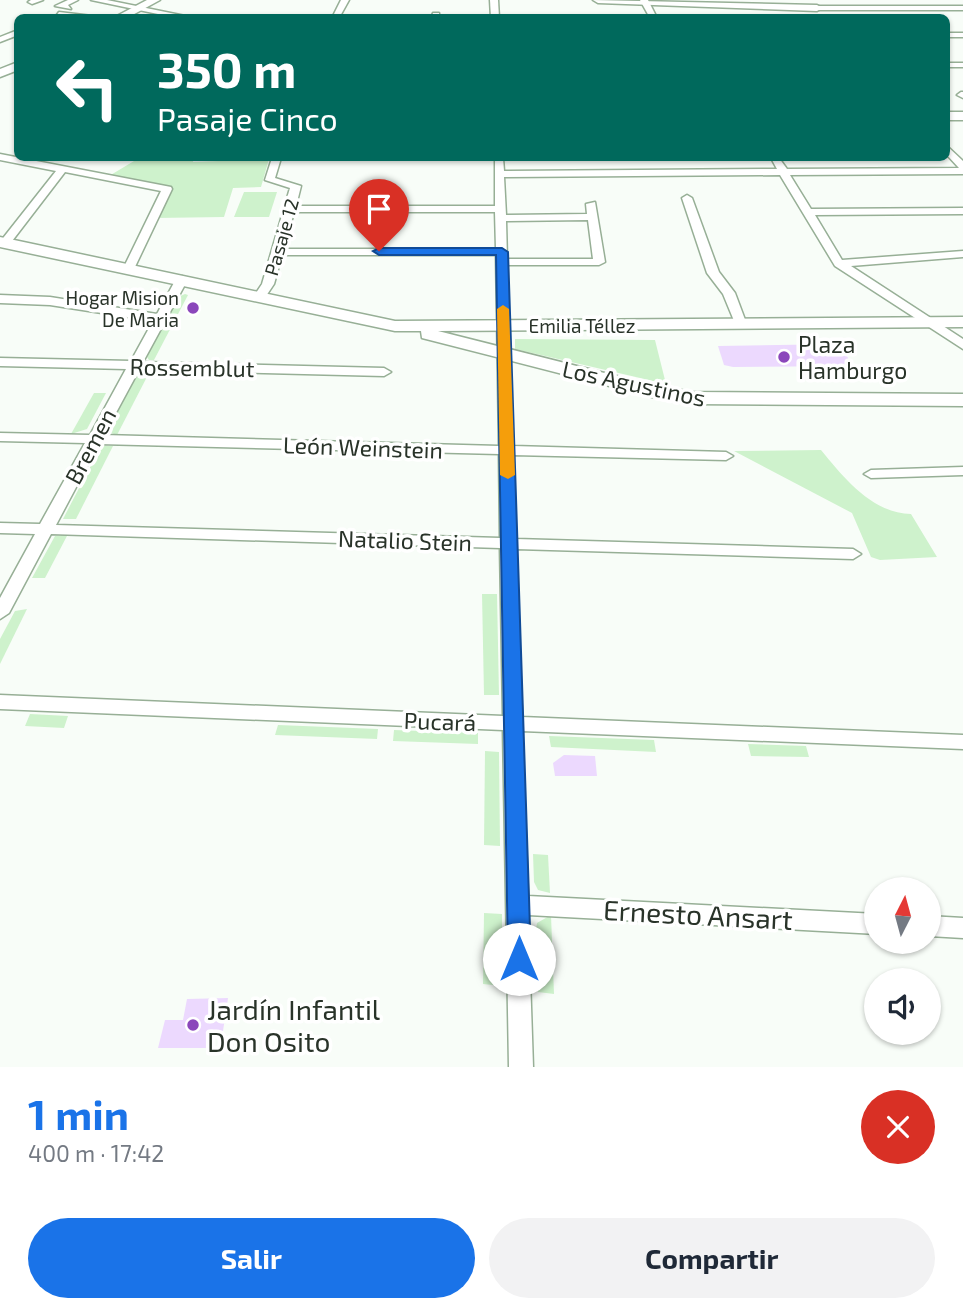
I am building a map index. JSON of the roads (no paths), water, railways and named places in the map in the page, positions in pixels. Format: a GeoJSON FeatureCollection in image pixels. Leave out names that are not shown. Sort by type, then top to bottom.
{"type":"FeatureCollection","features":[{"type":"Feature","properties":{"kind":"street"},"geometry":{"type":"LineString","coordinates":[[68,7],[59,6],[74,0]]}},
{"type":"Feature","properties":{"kind":"street"},"geometry":{"type":"LineString","coordinates":[[95,0],[167,14]]}},
{"type":"Feature","properties":{"kind":"street"},"geometry":{"type":"LineString","coordinates":[[126,14],[155,0]]}},
{"type":"Feature","properties":{"kind":"street"},"geometry":{"type":"LineString","coordinates":[[598,0],[963,8]]}},
{"type":"Feature","properties":{"kind":"street"},"geometry":{"type":"LineString","coordinates":[[950,153],[963,169]]}},
{"type":"Feature","properties":{"kind":"street"},"geometry":{"type":"LineString","coordinates":[[19,161],[167,189],[123,268]]}},
{"type":"Feature","properties":{"kind":"street","name":"Pasaje 12"},"geometry":{"type":"LineString","coordinates":[[260,296],[268,284],[296,186],[270,180],[275,161]]}},
{"type":"Feature","properties":{"kind":"street"},"geometry":{"type":"LineString","coordinates":[[499,161],[515,723],[521,1067]]}},
{"type":"Feature","properties":{"kind":"street"},"geometry":{"type":"LineString","coordinates":[[598,161],[600,173]]}},
{"type":"Feature","properties":{"kind":"street"},"geometry":{"type":"LineString","coordinates":[[777,161],[839,264],[853,276],[963,345]]}},
{"type":"Feature","properties":{"kind":"street"},"geometry":{"type":"LineString","coordinates":[[3,243],[62,169]]}},
{"type":"Feature","properties":{"kind":"street"},"geometry":{"type":"LineString","coordinates":[[500,174],[963,169]]}},
{"type":"Feature","properties":{"kind":"street"},"geometry":{"type":"LineString","coordinates":[[114,183],[151,190],[157,194],[123,268]]}},
{"type":"Feature","properties":{"kind":"street"},"geometry":{"type":"LineString","coordinates":[[687,198],[713,273],[729,293],[741,324]]}},
{"type":"Feature","properties":{"kind":"street"},"geometry":{"type":"LineString","coordinates":[[276,251],[598,262],[591,204]]}},
{"type":"Feature","properties":{"kind":"street"},"geometry":{"type":"LineString","coordinates":[[289,209],[593,217]]}},
{"type":"Feature","properties":{"kind":"street"},"geometry":{"type":"LineString","coordinates":[[807,212],[963,211]]}},
{"type":"Feature","properties":{"kind":"street","name":"Emilia Téllez"},"geometry":{"type":"LineString","coordinates":[[3,243],[395,326],[963,322]]}},
{"type":"Feature","properties":{"kind":"street"},"geometry":{"type":"LineString","coordinates":[[839,264],[963,254]]}},
{"type":"Feature","properties":{"kind":"street","name":"Bremen"},"geometry":{"type":"LineString","coordinates":[[0,613],[182,279]]}},
{"type":"Feature","properties":{"kind":"street"},"geometry":{"type":"LineString","coordinates":[[0,299],[50,301],[159,318]]}},
{"type":"Feature","properties":{"kind":"street","name":"Los Agustinos"},"geometry":{"type":"LineString","coordinates":[[395,326],[656,392],[693,398],[963,400]]}},
{"type":"Feature","properties":{"kind":"street","name":"Rossemblut"},"geometry":{"type":"LineString","coordinates":[[0,362],[384,372]]}},
{"type":"Feature","properties":{"kind":"street","name":"León Weinstein"},"geometry":{"type":"LineString","coordinates":[[0,437],[726,456]]}},
{"type":"Feature","properties":{"kind":"street"},"geometry":{"type":"LineString","coordinates":[[871,474],[963,471]]}},
{"type":"Feature","properties":{"kind":"street","name":"Natalio Stein"},"geometry":{"type":"LineString","coordinates":[[0,528],[853,554]]}},
{"type":"Feature","properties":{"kind":"street","name":"Pucará"},"geometry":{"type":"LineString","coordinates":[[0,702],[963,742]]}},
{"type":"Feature","properties":{"kind":"street","name":"Ernesto Ansart"},"geometry":{"type":"LineString","coordinates":[[519,905],[864,922]]}},
{"type":"Feature","properties":{"kind":"street"},"geometry":{"type":"LineString","coordinates":[[942,927],[963,928]]}},
{"type":"Feature","properties":{"kind":"place","name":"Hogar Mision De Maria"},"geometry":{"type":"Point","coordinates":[193,308]}},
{"type":"Feature","properties":{"kind":"place","name":"Plaza Hamburgo"},"geometry":{"type":"Point","coordinates":[784,357]}},
{"type":"Feature","properties":{"kind":"place","name":"Jardín Infantil Don Osito"},"geometry":{"type":"Point","coordinates":[193,1025]}}]}
